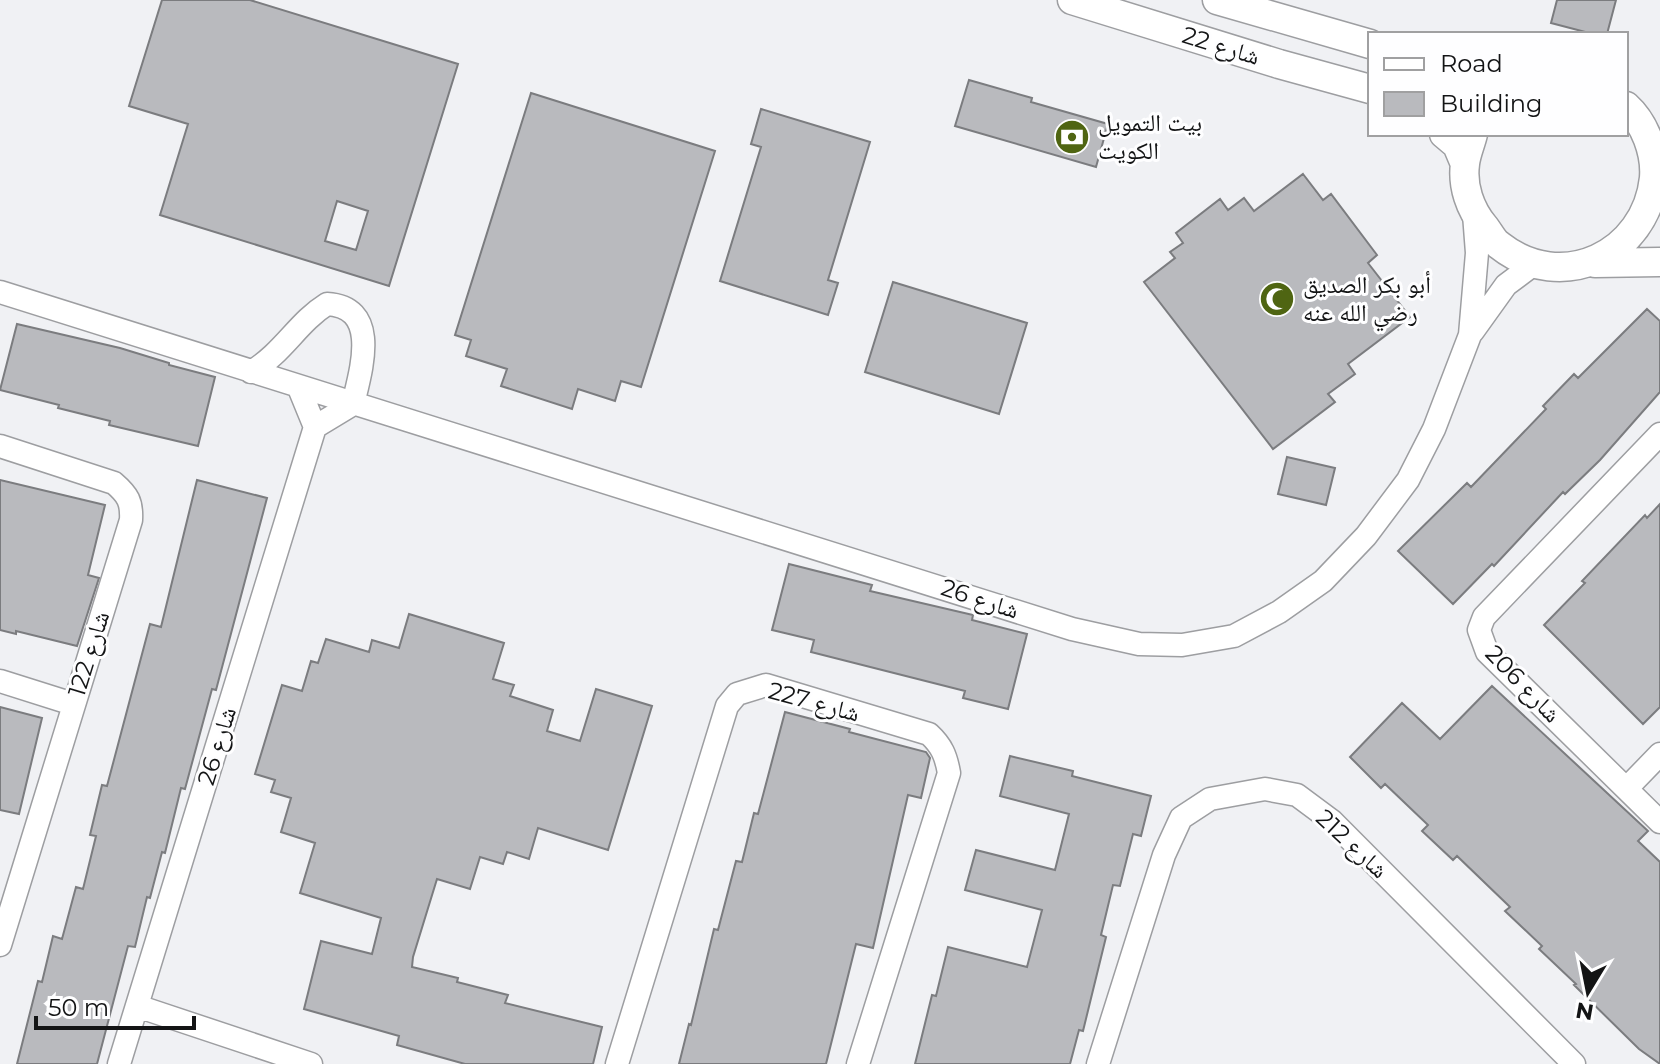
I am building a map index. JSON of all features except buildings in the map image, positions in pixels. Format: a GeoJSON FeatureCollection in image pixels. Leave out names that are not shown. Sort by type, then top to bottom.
{"type":"FeatureCollection","features":[{"type":"Feature","properties":{"kind":"street","name":"شارع 22"},"geometry":{"type":"LineString","coordinates":[[1072,0],[1368,88]]}},
{"type":"Feature","properties":{"kind":"street","name":"شارع 22"},"geometry":{"type":"LineString","coordinates":[[1217,0],[1368,43]]}},
{"type":"Feature","properties":{"kind":"street"},"geometry":{"type":"LineString","coordinates":[[1590,263],[1618,248],[1639,226],[1652,197],[1657,170],[1648,137],[1628,109]]}},
{"type":"Feature","properties":{"kind":"street"},"geometry":{"type":"LineString","coordinates":[[1446,136],[1457,145],[1465,164]]}},
{"type":"Feature","properties":{"kind":"street"},"geometry":{"type":"LineString","coordinates":[[1472,136],[1465,164],[1466,190],[1474,214],[1499,245],[1534,264],[1562,267],[1590,263],[1660,262]]}},
{"type":"Feature","properties":{"kind":"street","name":"شارع 26"},"geometry":{"type":"LineString","coordinates":[[1470,335],[1477,253],[1474,214]]}},
{"type":"Feature","properties":{"kind":"street","name":"شارع 26"},"geometry":{"type":"LineString","coordinates":[[0,292],[1072,629],[1139,644],[1182,645],[1234,636],[1279,612],[1323,581],[1366,536],[1408,480],[1434,429],[1470,335],[1506,285],[1534,264]]}},
{"type":"Feature","properties":{"kind":"street"},"geometry":{"type":"LineString","coordinates":[[251,372],[281,350],[327,304],[353,313],[363,334],[361,370],[353,404],[315,427],[299,388]]}},
{"type":"Feature","properties":{"kind":"street","name":"شارع 26"},"geometry":{"type":"LineString","coordinates":[[119,1064],[315,427]]}},
{"type":"Feature","properties":{"kind":"street","name":"شارع 206"},"geometry":{"type":"LineString","coordinates":[[1660,434],[1484,617],[1479,630],[1487,652],[1660,822]]}},
{"type":"Feature","properties":{"kind":"street","name":"شارع 122"},"geometry":{"type":"LineString","coordinates":[[0,446],[114,483],[126,493],[131,503],[131,520],[0,945]]}},
{"type":"Feature","properties":{"kind":"street"},"geometry":{"type":"LineString","coordinates":[[0,681],[73,704]]}},
{"type":"Feature","properties":{"kind":"street","name":"شارع 227"},"geometry":{"type":"LineString","coordinates":[[617,1064],[727,706],[737,694],[766,685],[929,734],[946,757],[949,773],[858,1064]]}},
{"type":"Feature","properties":{"kind":"street"},"geometry":{"type":"LineString","coordinates":[[1627,788],[1660,754]]}},
{"type":"Feature","properties":{"kind":"street","name":"شارع 212"},"geometry":{"type":"LineString","coordinates":[[1098,1064],[1164,855],[1181,818],[1210,799],[1265,789],[1297,795],[1332,821],[1574,1064]]}},
{"type":"Feature","properties":{"kind":"street"},"geometry":{"type":"LineString","coordinates":[[137,1006],[268,1057],[311,1064]]}},
{"type":"Feature","properties":{"kind":"place","name":"بيت التمويل الكويت"},"geometry":{"type":"Point","coordinates":[1072,137]}},
{"type":"Feature","properties":{"kind":"place","name":"أبو بكر الصديق رضي الله عنه"},"geometry":{"type":"Point","coordinates":[1277,299]}}]}
